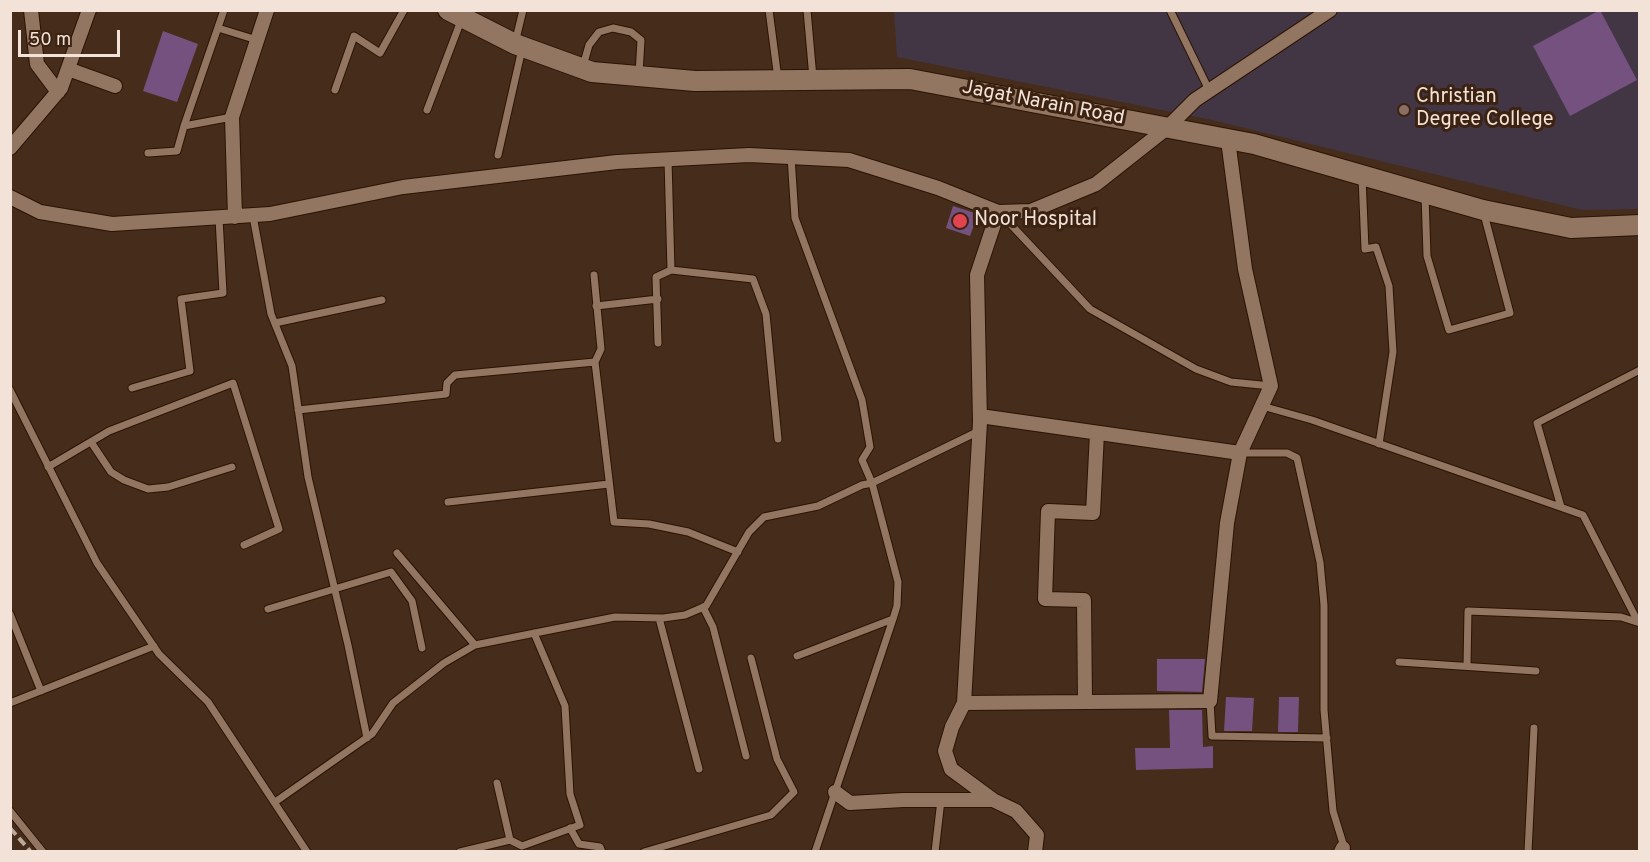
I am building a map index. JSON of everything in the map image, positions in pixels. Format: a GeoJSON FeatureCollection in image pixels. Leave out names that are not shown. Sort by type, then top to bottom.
{"type":"FeatureCollection","features":[{"type":"Feature","properties":{"kind":"street"},"geometry":{"type":"LineString","coordinates":[[31,10],[37,64],[58,92]]}},
{"type":"Feature","properties":{"kind":"street"},"geometry":{"type":"LineString","coordinates":[[10,148],[58,92],[89,10]]}},
{"type":"Feature","properties":{"kind":"street"},"geometry":{"type":"LineString","coordinates":[[235,217],[232,117],[267,10]]}},
{"type":"Feature","properties":{"kind":"street"},"geometry":{"type":"LineString","coordinates":[[10,197],[40,212],[112,224],[219,218],[270,214],[403,187],[617,162],[749,155],[849,160],[938,188],[998,212],[1031,211],[1096,184],[1167,128],[1195,100],[1330,10]]}},
{"type":"Feature","properties":{"kind":"street","name":"Jagat Narain Road"},"geometry":{"type":"LineString","coordinates":[[455,14],[519,45],[592,72],[695,81],[910,79],[1254,144],[1425,195],[1483,210],[1571,228],[1640,225]]}},
{"type":"Feature","properties":{"kind":"street"},"geometry":{"type":"LineString","coordinates":[[68,69],[115,86]]}},
{"type":"Feature","properties":{"kind":"street"},"geometry":{"type":"LineString","coordinates":[[964,703],[1210,701],[1227,523],[1240,453],[1271,386],[1245,269],[1228,140]]}},
{"type":"Feature","properties":{"kind":"street"},"geometry":{"type":"LineString","coordinates":[[998,212],[977,275],[980,416],[964,703],[952,727],[945,751],[951,769],[993,800],[1016,811],[1037,835],[1035,852]]}},
{"type":"Feature","properties":{"kind":"street"},"geometry":{"type":"LineString","coordinates":[[980,416],[1240,453]]}},
{"type":"Feature","properties":{"kind":"street"},"geometry":{"type":"LineString","coordinates":[[1085,702],[1084,600],[1045,599],[1048,511],[1093,513],[1097,433]]}},
{"type":"Feature","properties":{"kind":"street"},"geometry":{"type":"LineString","coordinates":[[835,792],[850,803],[993,800]]}},
{"type":"Feature","properties":{"kind":"lane"},"geometry":{"type":"LineString","coordinates":[[148,153],[177,151],[224,10]]}},
{"type":"Feature","properties":{"kind":"lane"},"geometry":{"type":"LineString","coordinates":[[335,90],[354,36],[380,53],[404,10]]}},
{"type":"Feature","properties":{"kind":"lane"},"geometry":{"type":"LineString","coordinates":[[498,155],[519,45],[523,10]]}},
{"type":"Feature","properties":{"kind":"lane"},"geometry":{"type":"LineString","coordinates":[[770,10],[778,81]]}},
{"type":"Feature","properties":{"kind":"lane"},"geometry":{"type":"LineString","coordinates":[[807,10],[813,81]]}},
{"type":"Feature","properties":{"kind":"lane"},"geometry":{"type":"LineString","coordinates":[[1170,10],[1209,90]]}},
{"type":"Feature","properties":{"kind":"lane"},"geometry":{"type":"LineString","coordinates":[[427,110],[455,14]]}},
{"type":"Feature","properties":{"kind":"lane"},"geometry":{"type":"LineString","coordinates":[[218,28],[257,40]]}},
{"type":"Feature","properties":{"kind":"lane"},"geometry":{"type":"LineString","coordinates":[[583,69],[589,45],[599,32],[613,28],[631,32],[641,40],[639,76]]}},
{"type":"Feature","properties":{"kind":"lane"},"geometry":{"type":"LineString","coordinates":[[184,126],[232,117]]}},
{"type":"Feature","properties":{"kind":"lane"},"geometry":{"type":"LineString","coordinates":[[791,157],[795,218],[861,400],[870,447],[862,460],[872,483],[898,582],[897,606],[815,852]]}},
{"type":"Feature","properties":{"kind":"lane"},"geometry":{"type":"LineString","coordinates":[[668,160],[671,270]]}},
{"type":"Feature","properties":{"kind":"lane"},"geometry":{"type":"LineString","coordinates":[[1362,176],[1365,249],[1376,247],[1389,286],[1390,297],[1393,352],[1379,444]]}},
{"type":"Feature","properties":{"kind":"lane"},"geometry":{"type":"LineString","coordinates":[[1425,195],[1427,256],[1449,330],[1510,313],[1483,210]]}},
{"type":"Feature","properties":{"kind":"lane"},"geometry":{"type":"LineString","coordinates":[[998,212],[1090,309],[1196,369],[1231,382],[1271,386]]}},
{"type":"Feature","properties":{"kind":"lane"},"geometry":{"type":"LineString","coordinates":[[253,216],[271,314],[292,366],[308,477],[367,738]]}},
{"type":"Feature","properties":{"kind":"lane"},"geometry":{"type":"LineString","coordinates":[[132,388],[190,371],[181,299],[223,293],[219,218]]}},
{"type":"Feature","properties":{"kind":"lane"},"geometry":{"type":"LineString","coordinates":[[658,343],[656,277],[671,270],[753,279],[766,314],[778,439]]}},
{"type":"Feature","properties":{"kind":"lane"},"geometry":{"type":"LineString","coordinates":[[594,275],[601,349],[595,362],[614,522],[649,524],[688,532],[738,552]]}},
{"type":"Feature","properties":{"kind":"lane"},"geometry":{"type":"LineString","coordinates":[[596,306],[658,299]]}},
{"type":"Feature","properties":{"kind":"lane"},"geometry":{"type":"LineString","coordinates":[[275,322],[382,300]]}},
{"type":"Feature","properties":{"kind":"lane"},"geometry":{"type":"LineString","coordinates":[[298,410],[446,394],[447,383],[455,375],[595,362]]}},
{"type":"Feature","properties":{"kind":"lane"},"geometry":{"type":"LineString","coordinates":[[1561,507],[1537,423],[1640,370]]}},
{"type":"Feature","properties":{"kind":"lane"},"geometry":{"type":"LineString","coordinates":[[48,467],[109,431],[233,383],[279,529],[244,544]]}},
{"type":"Feature","properties":{"kind":"lane"},"geometry":{"type":"LineString","coordinates":[[10,390],[97,563],[154,646],[208,702],[307,852]]}},
{"type":"Feature","properties":{"kind":"lane"},"geometry":{"type":"LineString","coordinates":[[1262,405],[1582,515],[1639,622]]}},
{"type":"Feature","properties":{"kind":"lane"},"geometry":{"type":"LineString","coordinates":[[275,802],[367,738],[393,703],[444,663],[475,645],[615,617],[659,618],[686,615],[706,606],[749,532],[764,517],[818,506],[862,485],[872,483],[979,431]]}},
{"type":"Feature","properties":{"kind":"lane"},"geometry":{"type":"LineString","coordinates":[[91,442],[111,472],[148,489],[168,488],[232,467]]}},
{"type":"Feature","properties":{"kind":"lane"},"geometry":{"type":"LineString","coordinates":[[1240,453],[1287,453],[1297,458],[1320,562],[1324,605],[1324,710],[1333,811],[1343,850]]}},
{"type":"Feature","properties":{"kind":"lane"},"geometry":{"type":"LineString","coordinates":[[448,502],[609,484]]}},
{"type":"Feature","properties":{"kind":"lane"},"geometry":{"type":"LineString","coordinates":[[397,553],[475,645]]}},
{"type":"Feature","properties":{"kind":"lane"},"geometry":{"type":"LineString","coordinates":[[268,609],[391,572],[412,601],[422,648]]}},
{"type":"Feature","properties":{"kind":"lane"},"geometry":{"type":"LineString","coordinates":[[703,607],[713,627],[746,756]]}},
{"type":"Feature","properties":{"kind":"lane"},"geometry":{"type":"LineString","coordinates":[[1467,666],[1468,611],[1621,617],[1639,622]]}},
{"type":"Feature","properties":{"kind":"lane"},"geometry":{"type":"LineString","coordinates":[[10,614],[41,691]]}},
{"type":"Feature","properties":{"kind":"lane"},"geometry":{"type":"LineString","coordinates":[[659,618],[699,769]]}},
{"type":"Feature","properties":{"kind":"lane"},"geometry":{"type":"LineString","coordinates":[[797,656],[893,619]]}},
{"type":"Feature","properties":{"kind":"lane"},"geometry":{"type":"LineString","coordinates":[[459,852],[510,840],[522,846],[580,825],[570,794],[565,706],[534,633]]}},
{"type":"Feature","properties":{"kind":"lane"},"geometry":{"type":"LineString","coordinates":[[10,703],[154,646]]}},
{"type":"Feature","properties":{"kind":"lane"},"geometry":{"type":"LineString","coordinates":[[644,852],[771,815],[794,792],[777,759],[752,658]]}},
{"type":"Feature","properties":{"kind":"lane"},"geometry":{"type":"LineString","coordinates":[[1399,662],[1536,671]]}},
{"type":"Feature","properties":{"kind":"lane"},"geometry":{"type":"LineString","coordinates":[[1210,701],[1212,736],[1327,738]]}},
{"type":"Feature","properties":{"kind":"lane"},"geometry":{"type":"LineString","coordinates":[[1528,852],[1534,728]]}},
{"type":"Feature","properties":{"kind":"lane"},"geometry":{"type":"LineString","coordinates":[[497,783],[510,840]]}},
{"type":"Feature","properties":{"kind":"lane"},"geometry":{"type":"LineString","coordinates":[[935,852],[941,800]]}},
{"type":"Feature","properties":{"kind":"lane"},"geometry":{"type":"LineString","coordinates":[[10,811],[43,852]]}},
{"type":"Feature","properties":{"kind":"lane"},"geometry":{"type":"LineString","coordinates":[[570,828],[579,844],[600,847],[602,852]]}},
{"type":"Feature","properties":{"kind":"shaded area","name":"Christian Degree College"},"geometry":{"type":"Polygon","coordinates":[[[894,11],[1639,11],[1639,209],[1582,210],[1212,120],[897,57],[894,11]]]}},
{"type":"Feature","properties":{"kind":"building"},"geometry":{"type":"Polygon","coordinates":[[[1600,10],[1637,80],[1570,116],[1533,46],[1600,10]]]}},
{"type":"Feature","properties":{"kind":"building"},"geometry":{"type":"Polygon","coordinates":[[[163,31],[198,44],[177,102],[143,91],[163,31]]]}},
{"type":"Feature","properties":{"kind":"building"},"geometry":{"type":"Polygon","coordinates":[[[953,206],[978,214],[970,236],[946,228],[953,206]]]}},
{"type":"Feature","properties":{"kind":"building"},"geometry":{"type":"Polygon","coordinates":[[[1157,659],[1205,659],[1202,692],[1157,691],[1157,659]]]}},
{"type":"Feature","properties":{"kind":"building"},"geometry":{"type":"Polygon","coordinates":[[[1226,697],[1254,698],[1252,731],[1224,731],[1226,697]]]}},
{"type":"Feature","properties":{"kind":"building"},"geometry":{"type":"Polygon","coordinates":[[[1279,697],[1299,697],[1298,732],[1278,732],[1279,697]]]}},
{"type":"Feature","properties":{"kind":"building"},"geometry":{"type":"Polygon","coordinates":[[[1169,710],[1202,710],[1203,747],[1213,746],[1213,768],[1136,770],[1135,748],[1170,748],[1169,710]]]}},
{"type":"Feature","properties":{"kind":"railway"},"geometry":{"type":"LineString","coordinates":[[10,828],[31,852]]}},
{"type":"Feature","properties":{"kind":"place","name":"Christian Degree College"},"geometry":{"type":"Point","coordinates":[1404,110]}},
{"type":"Feature","properties":{"kind":"place","name":"Noor Hospital"},"geometry":{"type":"Point","coordinates":[960,221]}}]}
